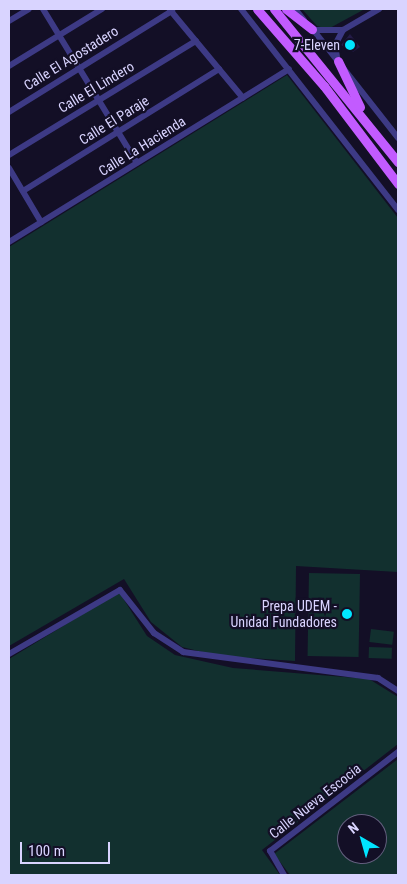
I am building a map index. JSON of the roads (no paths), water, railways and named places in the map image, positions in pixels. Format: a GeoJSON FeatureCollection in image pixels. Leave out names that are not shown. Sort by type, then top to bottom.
{"type":"FeatureCollection","features":[{"type":"Feature","properties":{"kind":"main road"},"geometry":{"type":"LineString","coordinates":[[257,9],[324,86],[398,184]]}},
{"type":"Feature","properties":{"kind":"main road"},"geometry":{"type":"LineString","coordinates":[[274,9],[398,162]]}},
{"type":"Feature","properties":{"kind":"main road"},"geometry":{"type":"LineString","coordinates":[[286,9],[312,29]]}},
{"type":"Feature","properties":{"kind":"main road"},"geometry":{"type":"LineString","coordinates":[[338,61],[365,119]]}},
{"type":"Feature","properties":{"kind":"street"},"geometry":{"type":"LineString","coordinates":[[9,21],[29,9]]}},
{"type":"Feature","properties":{"kind":"street"},"geometry":{"type":"LineString","coordinates":[[42,9],[137,163]]}},
{"type":"Feature","properties":{"kind":"street"},"geometry":{"type":"LineString","coordinates":[[9,66],[102,9]]}},
{"type":"Feature","properties":{"kind":"street"},"geometry":{"type":"LineString","coordinates":[[241,9],[398,210]]}},
{"type":"Feature","properties":{"kind":"street"},"geometry":{"type":"LineString","coordinates":[[295,9],[398,138]]}},
{"type":"Feature","properties":{"kind":"street"},"geometry":{"type":"LineString","coordinates":[[338,61],[335,45],[343,30],[379,9]]}},
{"type":"Feature","properties":{"kind":"street"},"geometry":{"type":"LineString","coordinates":[[171,10],[243,98]]}},
{"type":"Feature","properties":{"kind":"street","name":"Calle El Agostadero"},"geometry":{"type":"LineString","coordinates":[[9,112],[171,10]]}},
{"type":"Feature","properties":{"kind":"street"},"geometry":{"type":"LineString","coordinates":[[312,29],[343,30]]}},
{"type":"Feature","properties":{"kind":"street","name":"Calle El Lindero"},"geometry":{"type":"LineString","coordinates":[[9,156],[196,41]]}},
{"type":"Feature","properties":{"kind":"street","name":"Calle El Paraje"},"geometry":{"type":"LineString","coordinates":[[23,191],[219,69]]}},
{"type":"Feature","properties":{"kind":"street","name":"Calle La Hacienda"},"geometry":{"type":"LineString","coordinates":[[9,242],[289,70]]}},
{"type":"Feature","properties":{"kind":"street"},"geometry":{"type":"LineString","coordinates":[[9,168],[41,222]]}},
{"type":"Feature","properties":{"kind":"street"},"geometry":{"type":"LineString","coordinates":[[9,654],[120,590],[154,633],[183,652],[370,676],[398,690]]}},
{"type":"Feature","properties":{"kind":"street","name":"Calle Nueva Escocia"},"geometry":{"type":"LineString","coordinates":[[284,875],[270,851],[398,752]]}},
{"type":"Feature","properties":{"kind":"place","name":"7-Eleven"},"geometry":{"type":"Point","coordinates":[350,45]}},
{"type":"Feature","properties":{"kind":"place","name":"Prepa UDEM - Unidad Fundadores"},"geometry":{"type":"Point","coordinates":[347,614]}}]}
